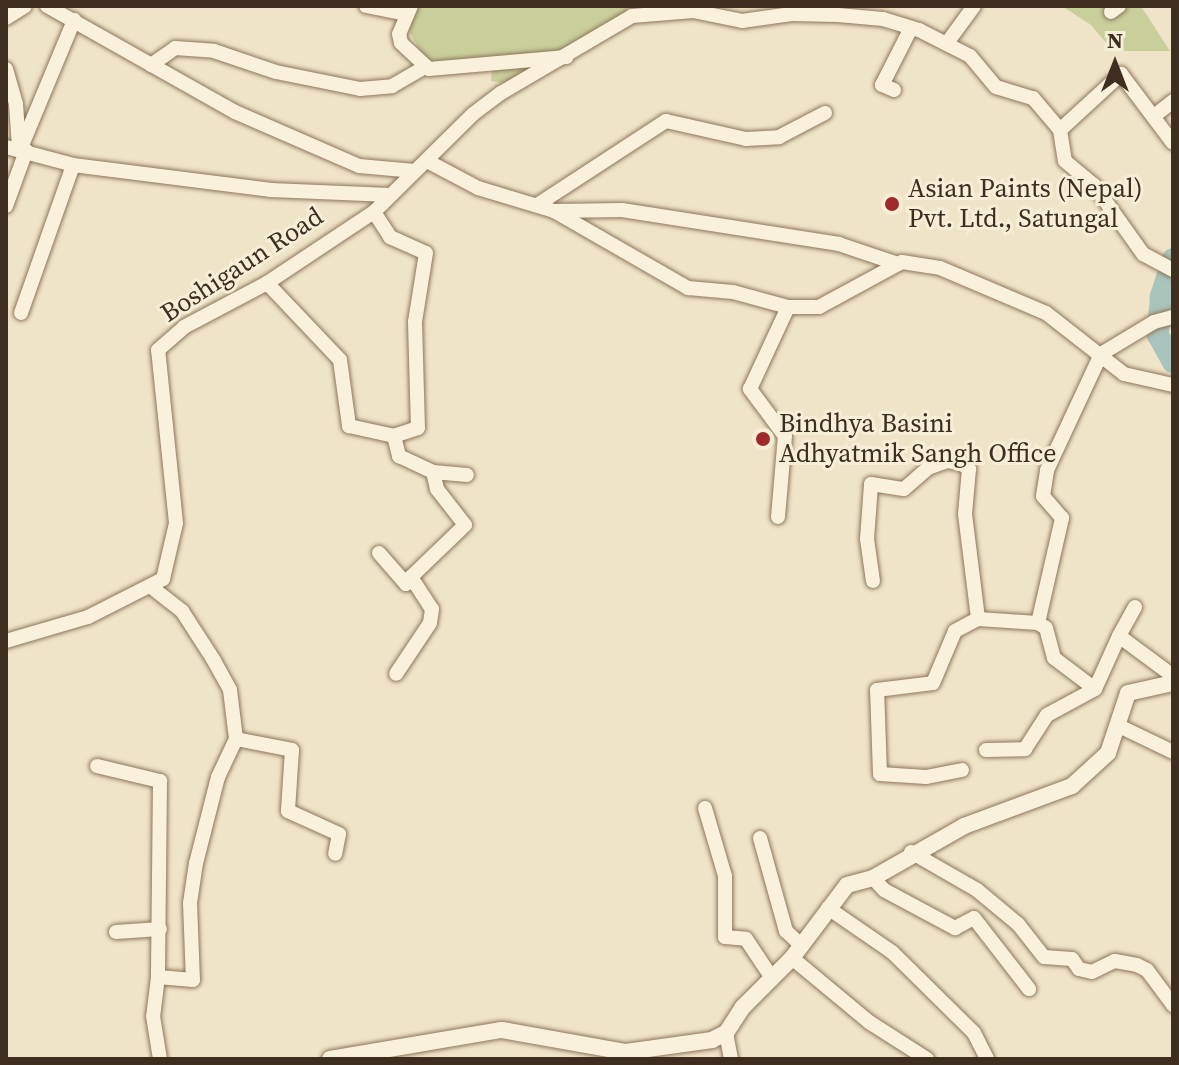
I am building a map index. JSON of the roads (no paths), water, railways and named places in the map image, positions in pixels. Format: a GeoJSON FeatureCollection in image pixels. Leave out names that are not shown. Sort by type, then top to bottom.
{"type":"FeatureCollection","features":[{"type":"Feature","properties":{"kind":"street"},"geometry":{"type":"LineString","coordinates":[[6,18],[25,6]]}},
{"type":"Feature","properties":{"kind":"street"},"geometry":{"type":"LineString","coordinates":[[47,6],[235,112],[359,166],[415,171]]}},
{"type":"Feature","properties":{"kind":"street"},"geometry":{"type":"LineString","coordinates":[[366,6],[409,10],[399,34],[401,43],[426,66]]}},
{"type":"Feature","properties":{"kind":"street"},"geometry":{"type":"LineString","coordinates":[[947,43],[974,6]]}},
{"type":"Feature","properties":{"kind":"street","name":"Boshigaun Road"},"geometry":{"type":"LineString","coordinates":[[6,641],[88,617],[163,579],[168,569],[176,523],[158,350],[184,327],[267,283],[374,212],[473,114],[632,16],[694,8],[742,21],[792,14],[838,15],[911,28],[970,56],[996,87],[1033,98],[1060,130]]}},
{"type":"Feature","properties":{"kind":"street"},"geometry":{"type":"LineString","coordinates":[[17,149],[74,20]]}},
{"type":"Feature","properties":{"kind":"street"},"geometry":{"type":"LineString","coordinates":[[894,90],[882,85],[911,28]]}},
{"type":"Feature","properties":{"kind":"street"},"geometry":{"type":"LineString","coordinates":[[151,65],[175,48],[214,51],[276,72],[360,89],[392,86],[426,66],[566,57]]}},
{"type":"Feature","properties":{"kind":"street"},"geometry":{"type":"LineString","coordinates":[[6,69],[16,104],[17,149],[6,206]]}},
{"type":"Feature","properties":{"kind":"street"},"geometry":{"type":"LineString","coordinates":[[1169,269],[1143,254],[1094,185],[1065,161],[1060,130],[1121,74],[1173,143]]}},
{"type":"Feature","properties":{"kind":"street"},"geometry":{"type":"LineString","coordinates":[[1154,116],[1173,101]]}},
{"type":"Feature","properties":{"kind":"street"},"geometry":{"type":"LineString","coordinates":[[537,205],[666,121],[746,139],[779,137],[825,113]]}},
{"type":"Feature","properties":{"kind":"street"},"geometry":{"type":"LineString","coordinates":[[17,149],[73,165],[271,190],[390,195]]}},
{"type":"Feature","properties":{"kind":"street"},"geometry":{"type":"LineString","coordinates":[[427,161],[478,188],[554,211],[688,288],[733,292],[788,307],[819,307],[898,264]]}},
{"type":"Feature","properties":{"kind":"street"},"geometry":{"type":"LineString","coordinates":[[21,313],[73,165]]}},
{"type":"Feature","properties":{"kind":"street"},"geometry":{"type":"LineString","coordinates":[[554,211],[622,210],[839,244],[898,264],[940,268],[1046,313],[1124,374],[1173,385]]}},
{"type":"Feature","properties":{"kind":"street"},"geometry":{"type":"LineString","coordinates":[[267,283],[340,360],[349,426],[394,436],[418,428],[415,322],[426,253],[390,237],[374,212]]}},
{"type":"Feature","properties":{"kind":"street"},"geometry":{"type":"LineString","coordinates":[[778,517],[785,436],[750,389],[788,307]]}},
{"type":"Feature","properties":{"kind":"street"},"geometry":{"type":"LineString","coordinates":[[1038,623],[1062,518],[1043,496],[1047,470],[1101,354],[1154,322],[1173,317]]}},
{"type":"Feature","properties":{"kind":"street"},"geometry":{"type":"LineString","coordinates":[[394,436],[399,456],[433,472],[467,475]]}},
{"type":"Feature","properties":{"kind":"street"},"geometry":{"type":"LineString","coordinates":[[873,581],[867,539],[871,484],[904,489],[928,468],[947,461],[962,464],[969,469],[965,514],[978,619]]}},
{"type":"Feature","properties":{"kind":"street"},"geometry":{"type":"LineString","coordinates":[[379,553],[406,584],[465,525],[437,489],[433,472]]}},
{"type":"Feature","properties":{"kind":"street"},"geometry":{"type":"LineString","coordinates":[[396,674],[433,616],[411,577]]}},
{"type":"Feature","properties":{"kind":"street"},"geometry":{"type":"LineString","coordinates":[[150,586],[182,611],[213,659],[230,690],[236,739],[218,777],[196,863],[190,903],[193,980],[158,977]]}},
{"type":"Feature","properties":{"kind":"street"},"geometry":{"type":"LineString","coordinates":[[986,750],[1025,749],[1047,715],[1095,689],[1135,607]]}},
{"type":"Feature","properties":{"kind":"street"},"geometry":{"type":"LineString","coordinates":[[962,770],[926,777],[880,774],[876,699],[877,690],[933,683],[955,631],[978,619],[1038,623],[1046,628],[1054,658],[1095,689]]}},
{"type":"Feature","properties":{"kind":"street"},"geometry":{"type":"LineString","coordinates":[[1119,636],[1173,676]]}},
{"type":"Feature","properties":{"kind":"street"},"geometry":{"type":"LineString","coordinates":[[330,1059],[502,1030],[626,1052],[712,1040],[726,1033],[796,952],[847,885],[873,878],[911,852],[1072,786],[1108,753],[1128,693],[1173,683]]}},
{"type":"Feature","properties":{"kind":"street"},"geometry":{"type":"LineString","coordinates":[[1119,726],[1173,752]]}},
{"type":"Feature","properties":{"kind":"street"},"geometry":{"type":"LineString","coordinates":[[236,739],[292,750],[296,759],[288,811],[339,834],[335,854]]}},
{"type":"Feature","properties":{"kind":"street"},"geometry":{"type":"LineString","coordinates":[[97,766],[160,781],[160,929],[153,1016],[160,1059]]}},
{"type":"Feature","properties":{"kind":"street"},"geometry":{"type":"LineString","coordinates":[[705,808],[725,876],[725,937],[746,939],[772,978]]}},
{"type":"Feature","properties":{"kind":"street"},"geometry":{"type":"LineString","coordinates":[[760,838],[786,931],[796,952],[869,1022],[927,1059]]}},
{"type":"Feature","properties":{"kind":"street"},"geometry":{"type":"LineString","coordinates":[[911,852],[977,890],[1018,924],[1044,957],[1072,959],[1079,969],[1092,972],[1115,961],[1137,965],[1147,970],[1173,1005]]}},
{"type":"Feature","properties":{"kind":"street"},"geometry":{"type":"LineString","coordinates":[[873,878],[884,890],[955,928],[974,918],[1029,989]]}},
{"type":"Feature","properties":{"kind":"street"},"geometry":{"type":"LineString","coordinates":[[828,908],[892,952],[974,1033],[987,1059]]}},
{"type":"Feature","properties":{"kind":"street"},"geometry":{"type":"LineString","coordinates":[[116,932],[160,929]]}},
{"type":"Feature","properties":{"kind":"street"},"geometry":{"type":"LineString","coordinates":[[726,1033],[731,1059]]}},
{"type":"Feature","properties":{"kind":"waterway"},"geometry":{"type":"LineString","coordinates":[[1173,259],[1161,297],[1158,335],[1173,362]]}},
{"type":"Feature","properties":{"kind":"place","name":"Asian Paints (Nepal) Pvt. Ltd., Satungal"},"geometry":{"type":"Point","coordinates":[892,204]}},
{"type":"Feature","properties":{"kind":"place","name":"Bindhya Basini Adhyatmik Sangh Office"},"geometry":{"type":"Point","coordinates":[763,439]}}]}
